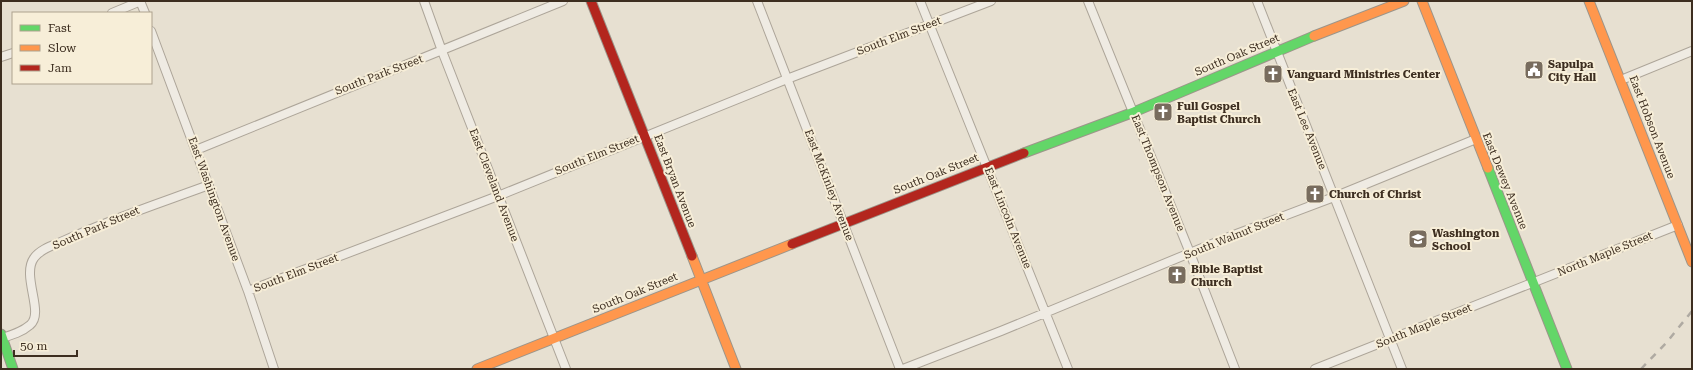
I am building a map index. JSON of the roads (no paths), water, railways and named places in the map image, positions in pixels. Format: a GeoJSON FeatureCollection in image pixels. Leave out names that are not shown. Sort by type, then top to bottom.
{"type":"FeatureCollection","features":[{"type":"Feature","properties":{"kind":"street"},"geometry":{"type":"LineString","coordinates":[[114,12],[141,1],[145,12]]}},
{"type":"Feature","properties":{"kind":"street","name":"East Cleveland Avenue"},"geometry":{"type":"LineString","coordinates":[[424,1],[442,51],[566,369]]}},
{"type":"Feature","properties":{"kind":"street","name":"South Park Street"},"geometry":{"type":"LineString","coordinates":[[196,150],[563,1]]}},
{"type":"Feature","properties":{"kind":"street","name":"East Bryan Avenue"},"geometry":{"type":"LineString","coordinates":[[591,1],[736,369]]}},
{"type":"Feature","properties":{"kind":"street","name":"East McKinley Avenue"},"geometry":{"type":"LineString","coordinates":[[757,1],[902,369]]}},
{"type":"Feature","properties":{"kind":"street","name":"East Lincoln Avenue"},"geometry":{"type":"LineString","coordinates":[[920,1],[988,166],[1068,369]]}},
{"type":"Feature","properties":{"kind":"street","name":"South Elm Street"},"geometry":{"type":"LineString","coordinates":[[248,291],[498,196],[644,135],[787,78],[991,1]]}},
{"type":"Feature","properties":{"kind":"street","name":"East Thompson Avenue"},"geometry":{"type":"LineString","coordinates":[[1088,1],[1134,112],[1235,369]]}},
{"type":"Feature","properties":{"kind":"street","name":"East Lee Avenue"},"geometry":{"type":"LineString","coordinates":[[1257,1],[1402,369]]}},
{"type":"Feature","properties":{"kind":"street","name":"South Oak Street"},"geometry":{"type":"LineString","coordinates":[[477,369],[988,166],[1134,112],[1276,51],[1404,1]]}},
{"type":"Feature","properties":{"kind":"street","name":"East Dewey Avenue"},"geometry":{"type":"LineString","coordinates":[[1422,1],[1567,369]]}},
{"type":"Feature","properties":{"kind":"street","name":"East Hobson Avenue"},"geometry":{"type":"LineString","coordinates":[[1589,1],[1692,262]]}},
{"type":"Feature","properties":{"kind":"street","name":"East Washington Avenue"},"geometry":{"type":"LineString","coordinates":[[152,34],[248,291],[274,369]]}},
{"type":"Feature","properties":{"kind":"street"},"geometry":{"type":"LineString","coordinates":[[1621,80],[1692,51]]}},
{"type":"Feature","properties":{"kind":"street"},"geometry":{"type":"LineString","coordinates":[[1,57],[12,53]]}},
{"type":"Feature","properties":{"kind":"street","name":"South Walnut Street"},"geometry":{"type":"LineString","coordinates":[[902,369],[1046,313],[1190,253],[1334,197],[1476,139]]}},
{"type":"Feature","properties":{"kind":"street","name":"South Park Street"},"geometry":{"type":"LineString","coordinates":[[2,336],[19,332],[31,325],[34,320],[35,309],[30,273],[34,258],[43,251],[95,226],[209,185]]}},
{"type":"Feature","properties":{"kind":"street","name":"North Maple Street"},"geometry":{"type":"LineString","coordinates":[[1533,283],[1678,225]]}},
{"type":"Feature","properties":{"kind":"street","name":"South Maple Street"},"geometry":{"type":"LineString","coordinates":[[1315,369],[1533,283]]}},
{"type":"Feature","properties":{"kind":"street"},"geometry":{"type":"LineString","coordinates":[[2,336],[13,369]]}},
{"type":"Feature","properties":{"kind":"railway"},"geometry":{"type":"LineString","coordinates":[[1641,369],[1667,342],[1692,311]]}},
{"type":"Feature","properties":{"kind":"place","name":"Sapulpa City Hall"},"geometry":{"type":"Point","coordinates":[1534,70]}},
{"type":"Feature","properties":{"kind":"place","name":"Vanguard Ministries Center"},"geometry":{"type":"Point","coordinates":[1273,74]}},
{"type":"Feature","properties":{"kind":"place","name":"Full Gospel Baptist Church"},"geometry":{"type":"Point","coordinates":[1163,112]}},
{"type":"Feature","properties":{"kind":"place","name":"Church of Christ"},"geometry":{"type":"Point","coordinates":[1315,194]}},
{"type":"Feature","properties":{"kind":"place","name":"Washington School"},"geometry":{"type":"Point","coordinates":[1418,239]}},
{"type":"Feature","properties":{"kind":"place","name":"Bible Baptist Church"},"geometry":{"type":"Point","coordinates":[1177,275]}}]}
